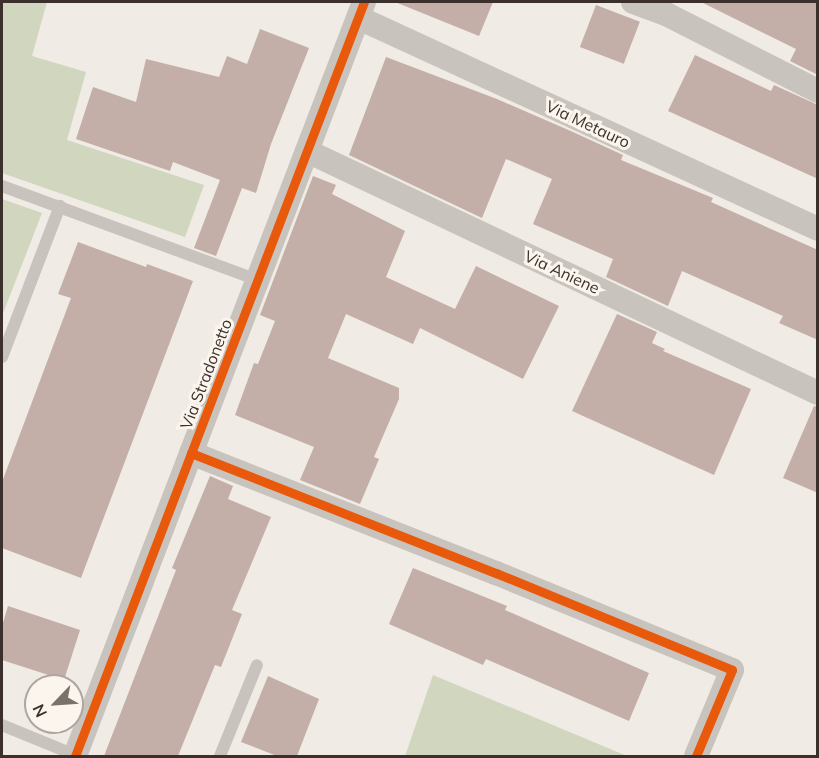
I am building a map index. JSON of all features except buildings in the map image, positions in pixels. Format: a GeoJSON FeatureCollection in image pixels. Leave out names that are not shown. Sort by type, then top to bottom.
{"type":"FeatureCollection","features":[{"type":"Feature","properties":{"kind":"street"},"geometry":{"type":"LineString","coordinates":[[633,2],[668,15],[818,91]]}},
{"type":"Feature","properties":{"kind":"street","name":"Via Stradonetto"},"geometry":{"type":"LineString","coordinates":[[75,756],[362,10]]}},
{"type":"Feature","properties":{"kind":"street","name":"Via Metauro"},"geometry":{"type":"LineString","coordinates":[[362,10],[818,229]]}},
{"type":"Feature","properties":{"kind":"street","name":"Via Aniene"},"geometry":{"type":"LineString","coordinates":[[307,151],[818,393]]}},
{"type":"Feature","properties":{"kind":"street"},"geometry":{"type":"LineString","coordinates":[[191,453],[732,670],[696,756]]}},
{"type":"Feature","properties":{"kind":"lane"},"geometry":{"type":"LineString","coordinates":[[2,186],[258,280]]}},
{"type":"Feature","properties":{"kind":"lane"},"geometry":{"type":"LineString","coordinates":[[2,357],[60,206]]}},
{"type":"Feature","properties":{"kind":"lane"},"geometry":{"type":"LineString","coordinates":[[220,756],[257,665]]}},
{"type":"Feature","properties":{"kind":"lane"},"geometry":{"type":"LineString","coordinates":[[2,725],[75,756]]}},
{"type":"Feature","properties":{"kind":"green space"},"geometry":{"type":"Polygon","coordinates":[[[2,2],[47,2],[32,56],[86,72],[67,140],[204,185],[185,237],[2,173],[2,2]]]}},
{"type":"Feature","properties":{"kind":"green space"},"geometry":{"type":"Polygon","coordinates":[[[2,199],[42,213],[2,316],[2,199]]]}},
{"type":"Feature","properties":{"kind":"green space"},"geometry":{"type":"Polygon","coordinates":[[[433,675],[627,756],[405,756],[433,675]]]}},
{"type":"Feature","properties":{"kind":"cycle path"},"geometry":{"type":"LineString","coordinates":[[75,756],[364,2]]}},
{"type":"Feature","properties":{"kind":"cycle path"},"geometry":{"type":"LineString","coordinates":[[191,453],[496,573],[732,670],[696,756]]}}]}
